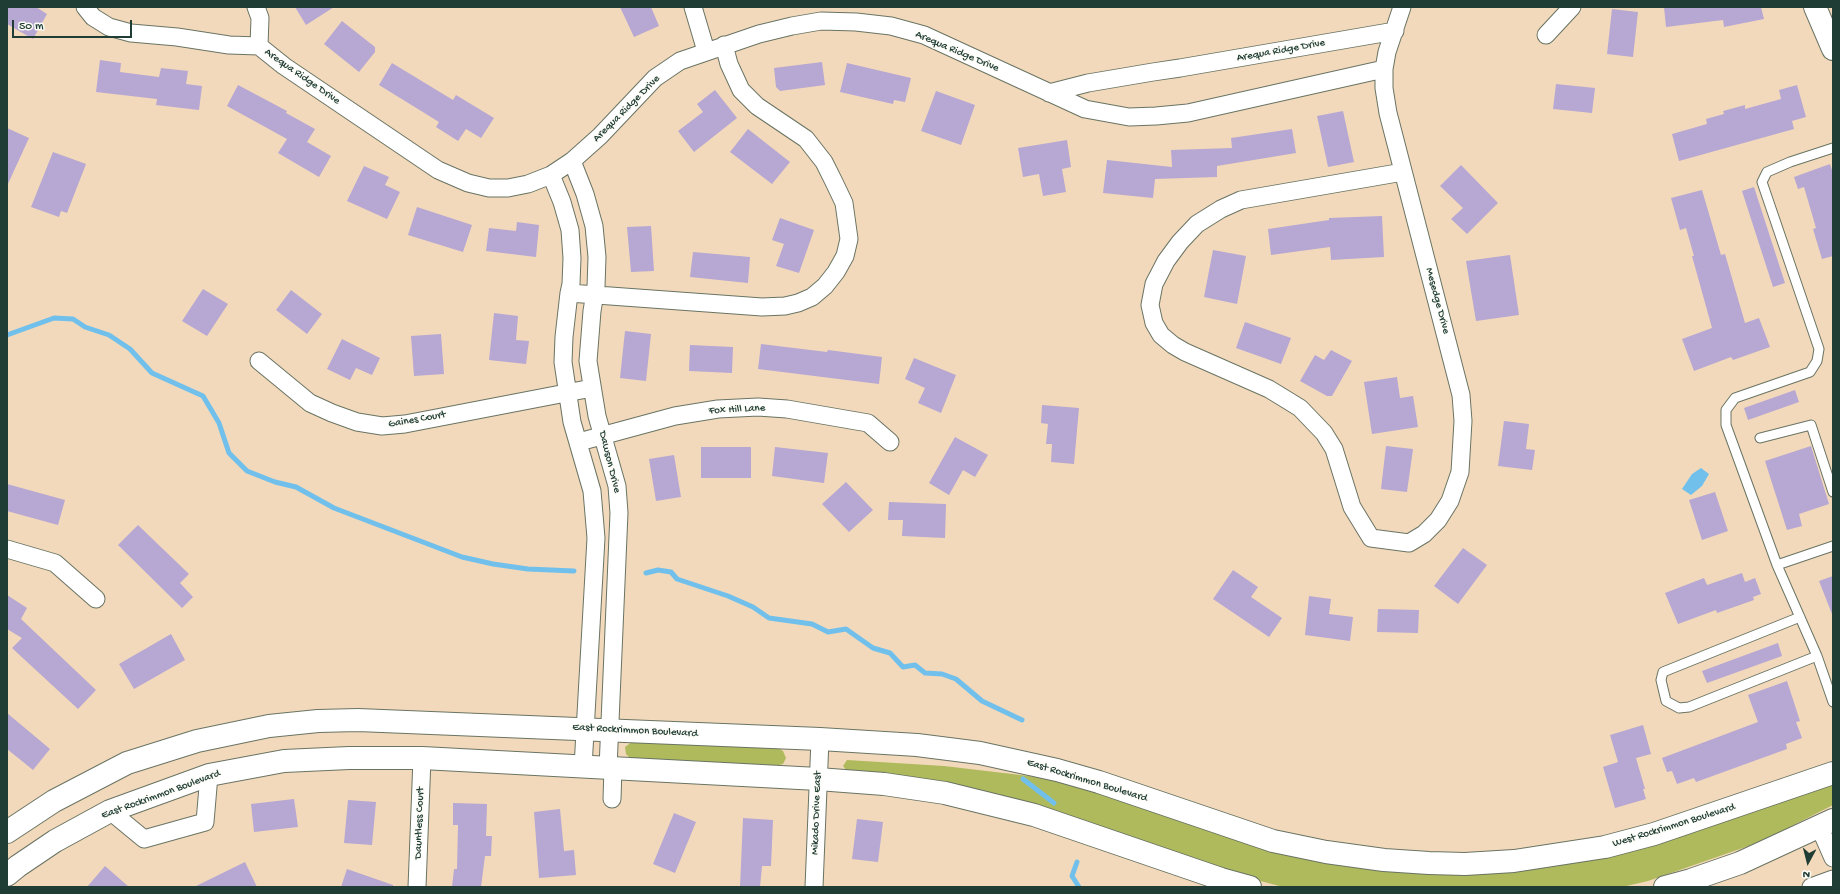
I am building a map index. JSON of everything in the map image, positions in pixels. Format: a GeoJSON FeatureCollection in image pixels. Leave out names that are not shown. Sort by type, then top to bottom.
{"type":"FeatureCollection","features":[{"type":"Feature","properties":{"kind":"main road"},"geometry":{"type":"LineString","coordinates":[[1815,7],[1831,41]]}},
{"type":"Feature","properties":{"kind":"main road","name":"East Rockrimmon Boulevard"},"geometry":{"type":"LineString","coordinates":[[8,830],[54,801],[127,763],[197,741],[268,726],[358,720],[584,728],[820,739],[916,745],[980,753],[1018,760],[1099,782],[1274,842]]}},
{"type":"Feature","properties":{"kind":"main road","name":"East Rockrimmon Boulevard"},"geometry":{"type":"LineString","coordinates":[[7,875],[55,841],[110,811],[209,775],[284,761],[349,758],[422,758],[818,779],[884,784],[945,792],[1034,815],[1221,879],[1250,887]]}},
{"type":"Feature","properties":{"kind":"main road","name":"West Rockrimmon Boulevard"},"geometry":{"type":"LineString","coordinates":[[1274,842],[1326,852],[1384,860],[1465,864],[1514,861],[1605,847],[1654,834],[1833,773]]}},
{"type":"Feature","properties":{"kind":"main road"},"geometry":{"type":"LineString","coordinates":[[1665,887],[1691,880],[1740,863],[1826,823]]}},
{"type":"Feature","properties":{"kind":"street","name":"Arequa Ridge Drive"},"geometry":{"type":"LineString","coordinates":[[85,7],[93,17],[109,27],[131,33],[177,37],[229,45],[259,46],[284,66],[438,170],[468,183],[489,188],[508,188],[528,184],[551,174],[572,161],[600,136],[655,78],[680,61],[724,45],[792,26],[821,21],[856,22],[891,26],[924,35],[1085,109],[1128,117],[1188,113],[1384,69]]}},
{"type":"Feature","properties":{"kind":"street","name":"Arequa Ridge Drive"},"geometry":{"type":"LineString","coordinates":[[256,7],[260,18],[259,46]]}},
{"type":"Feature","properties":{"kind":"street"},"geometry":{"type":"LineString","coordinates":[[693,7],[706,51]]}},
{"type":"Feature","properties":{"kind":"street","name":"Mesedge Drive"},"geometry":{"type":"LineString","coordinates":[[1402,7],[1387,52],[1384,69],[1384,88],[1388,113],[1461,395],[1463,421],[1460,472],[1450,501],[1438,520],[1424,534],[1409,543],[1371,538],[1352,507],[1334,449],[1324,432],[1300,408],[1269,389],[1185,352],[1173,345],[1161,335],[1154,323],[1150,305],[1154,284],[1166,261],[1197,224],[1221,209],[1242,200],[1403,172]]}},
{"type":"Feature","properties":{"kind":"street"},"geometry":{"type":"LineString","coordinates":[[1546,35],[1572,7]]}},
{"type":"Feature","properties":{"kind":"street","name":"Arequa Ridge Drive"},"geometry":{"type":"LineString","coordinates":[[1049,93],[1088,83],[1395,31]]}},
{"type":"Feature","properties":{"kind":"street"},"geometry":{"type":"LineString","coordinates":[[569,293],[762,307],[784,306],[798,303],[812,296],[825,286],[845,256],[849,238],[844,203],[824,162],[806,139],[757,106],[741,90],[729,64],[724,45]]}},
{"type":"Feature","properties":{"kind":"street","name":"Dawson Drive"},"geometry":{"type":"LineString","coordinates":[[572,161],[585,194],[594,226],[597,257],[595,295],[589,339],[588,362],[597,416],[617,486],[619,513],[610,730],[612,800]]}},
{"type":"Feature","properties":{"kind":"street"},"geometry":{"type":"LineString","coordinates":[[551,174],[562,202],[570,230],[572,258],[571,284],[563,362],[572,422],[592,491],[596,538],[584,728],[583,767]]}},
{"type":"Feature","properties":{"kind":"street","name":"Gaines Court"},"geometry":{"type":"LineString","coordinates":[[259,361],[310,403],[358,422],[382,426],[405,424],[592,388]]}},
{"type":"Feature","properties":{"kind":"street","name":"Fox Hill Lane"},"geometry":{"type":"LineString","coordinates":[[579,442],[675,416],[718,409],[758,407],[787,409],[868,423],[890,442]]}},
{"type":"Feature","properties":{"kind":"street"},"geometry":{"type":"LineString","coordinates":[[7,549],[55,563],[96,599]]}},
{"type":"Feature","properties":{"kind":"street","name":"Mikado Drive East"},"geometry":{"type":"LineString","coordinates":[[814,887],[820,739]]}},
{"type":"Feature","properties":{"kind":"street","name":"Dauntless Court"},"geometry":{"type":"LineString","coordinates":[[417,887],[422,758]]}},
{"type":"Feature","properties":{"kind":"street"},"geometry":{"type":"LineString","coordinates":[[110,811],[144,840],[205,822],[209,775]]}},
{"type":"Feature","properties":{"kind":"street"},"geometry":{"type":"LineString","coordinates":[[1826,823],[1833,858]]}},
{"type":"Feature","properties":{"kind":"street"},"geometry":{"type":"LineString","coordinates":[[1811,887],[1833,879]]}},
{"type":"Feature","properties":{"kind":"lane"},"geometry":{"type":"LineString","coordinates":[[1833,148],[1790,162],[1767,172],[1762,182],[1819,349],[1817,361],[1810,372],[1735,398],[1726,410],[1726,425],[1777,565],[1817,656],[1833,702]]}},
{"type":"Feature","properties":{"kind":"lane"},"geometry":{"type":"LineString","coordinates":[[1760,438],[1811,425],[1833,492]]}},
{"type":"Feature","properties":{"kind":"lane"},"geometry":{"type":"LineString","coordinates":[[1777,565],[1833,546]]}},
{"type":"Feature","properties":{"kind":"lane"},"geometry":{"type":"LineString","coordinates":[[1800,618],[1663,672],[1661,680],[1666,701],[1679,708],[1689,707],[1817,656]]}},
{"type":"Feature","properties":{"kind":"green space"},"geometry":{"type":"Polygon","coordinates":[[[633,741],[778,748],[783,751],[786,758],[783,764],[775,766],[631,759],[626,754],[625,747],[633,741]]]}},
{"type":"Feature","properties":{"kind":"green space"},"geometry":{"type":"Polygon","coordinates":[[[847,760],[944,766],[1029,776],[1067,783],[1109,797],[1467,873],[1833,783],[1833,805],[1760,842],[1648,881],[1622,887],[1283,887],[847,771],[843,766],[847,760]]]}},
{"type":"Feature","properties":{"kind":"water"},"geometry":{"type":"Polygon","coordinates":[[[1701,468],[1709,474],[1702,486],[1691,495],[1682,489],[1692,474],[1701,468]]]}},
{"type":"Feature","properties":{"kind":"building"},"geometry":{"type":"Polygon","coordinates":[[[7,7],[36,7],[47,14],[33,39],[7,24],[7,7]]]}},
{"type":"Feature","properties":{"kind":"building"},"geometry":{"type":"Polygon","coordinates":[[[295,7],[334,7],[306,25],[295,7]]]}},
{"type":"Feature","properties":{"kind":"building"},"geometry":{"type":"Polygon","coordinates":[[[620,7],[651,7],[659,26],[634,37],[620,7]]]}},
{"type":"Feature","properties":{"kind":"building"},"geometry":{"type":"Polygon","coordinates":[[[1664,7],[1761,7],[1764,19],[1724,27],[1723,20],[1666,27],[1664,7]]]}},
{"type":"Feature","properties":{"kind":"building"},"geometry":{"type":"Polygon","coordinates":[[[1612,9],[1638,12],[1633,57],[1607,54],[1612,9]]]}},
{"type":"Feature","properties":{"kind":"building"},"geometry":{"type":"Polygon","coordinates":[[[342,21],[375,47],[375,52],[359,72],[324,44],[342,21]]]}},
{"type":"Feature","properties":{"kind":"building"},"geometry":{"type":"Polygon","coordinates":[[[100,60],[121,63],[120,72],[159,77],[161,68],[188,71],[186,84],[202,86],[199,110],[156,105],[157,99],[96,92],[100,60]]]}},
{"type":"Feature","properties":{"kind":"building"},"geometry":{"type":"Polygon","coordinates":[[[822,62],[825,85],[780,91],[776,87],[774,68],[822,62]]]}},
{"type":"Feature","properties":{"kind":"building"},"geometry":{"type":"Polygon","coordinates":[[[392,63],[453,100],[456,95],[494,118],[481,138],[466,129],[458,141],[436,127],[439,122],[379,85],[392,63]]]}},
{"type":"Feature","properties":{"kind":"building"},"geometry":{"type":"Polygon","coordinates":[[[847,63],[911,78],[905,102],[894,100],[893,104],[840,92],[847,63]]]}},
{"type":"Feature","properties":{"kind":"building"},"geometry":{"type":"Polygon","coordinates":[[[1556,84],[1595,88],[1592,113],[1553,109],[1556,84]]]}},
{"type":"Feature","properties":{"kind":"building"},"geometry":{"type":"Polygon","coordinates":[[[238,85],[287,111],[286,113],[315,129],[307,142],[331,156],[319,177],[278,153],[287,139],[227,106],[238,85]]]}},
{"type":"Feature","properties":{"kind":"building"},"geometry":{"type":"Polygon","coordinates":[[[1797,85],[1806,117],[1792,121],[1794,129],[1679,161],[1672,134],[1707,124],[1706,119],[1724,114],[1723,111],[1745,105],[1745,109],[1781,99],[1779,90],[1797,85]]]}},
{"type":"Feature","properties":{"kind":"building"},"geometry":{"type":"Polygon","coordinates":[[[715,90],[737,118],[694,152],[678,131],[703,112],[697,104],[715,90]]]}},
{"type":"Feature","properties":{"kind":"building"},"geometry":{"type":"Polygon","coordinates":[[[936,91],[975,105],[961,145],[921,131],[936,91]]]}},
{"type":"Feature","properties":{"kind":"building"},"geometry":{"type":"Polygon","coordinates":[[[1343,111],[1354,162],[1328,167],[1317,116],[1343,111]]]}},
{"type":"Feature","properties":{"kind":"building"},"geometry":{"type":"Polygon","coordinates":[[[7,128],[29,138],[7,186],[7,128]]]}},
{"type":"Feature","properties":{"kind":"building"},"geometry":{"type":"Polygon","coordinates":[[[748,129],[790,162],[772,184],[730,152],[748,129]]]}},
{"type":"Feature","properties":{"kind":"building"},"geometry":{"type":"Polygon","coordinates":[[[1292,129],[1296,153],[1217,166],[1217,177],[1155,179],[1153,198],[1103,193],[1107,160],[1172,167],[1171,150],[1232,148],[1231,138],[1292,129]]]}},
{"type":"Feature","properties":{"kind":"building"},"geometry":{"type":"Polygon","coordinates":[[[1067,140],[1071,167],[1062,169],[1066,192],[1043,196],[1039,174],[1023,177],[1018,148],[1067,140]]]}},
{"type":"Feature","properties":{"kind":"building"},"geometry":{"type":"Polygon","coordinates":[[[53,152],[86,164],[67,213],[61,211],[59,217],[31,207],[53,152]]]}},
{"type":"Feature","properties":{"kind":"building"},"geometry":{"type":"Polygon","coordinates":[[[1830,164],[1833,173],[1833,256],[1822,259],[1813,229],[1816,228],[1804,187],[1798,189],[1794,177],[1830,164]]]}},
{"type":"Feature","properties":{"kind":"building"},"geometry":{"type":"Polygon","coordinates":[[[1461,165],[1498,203],[1467,234],[1451,219],[1463,208],[1440,186],[1461,165]]]}},
{"type":"Feature","properties":{"kind":"building"},"geometry":{"type":"Polygon","coordinates":[[[364,166],[389,177],[385,185],[400,192],[387,219],[347,201],[364,166]]]}},
{"type":"Feature","properties":{"kind":"building"},"geometry":{"type":"Polygon","coordinates":[[[1754,187],[1785,283],[1773,287],[1742,191],[1754,187]]]}},
{"type":"Feature","properties":{"kind":"building"},"geometry":{"type":"Polygon","coordinates":[[[1702,190],[1721,255],[1725,254],[1745,323],[1759,318],[1770,347],[1733,360],[1731,357],[1694,371],[1682,339],[1712,328],[1692,256],[1694,256],[1686,228],[1680,230],[1671,198],[1702,190]]]}},
{"type":"Feature","properties":{"kind":"building"},"geometry":{"type":"Polygon","coordinates":[[[417,207],[472,225],[463,252],[408,235],[417,207]]]}},
{"type":"Feature","properties":{"kind":"building"},"geometry":{"type":"Polygon","coordinates":[[[1382,216],[1384,257],[1331,260],[1330,247],[1271,255],[1268,229],[1329,220],[1329,218],[1382,216]]]}},
{"type":"Feature","properties":{"kind":"building"},"geometry":{"type":"Polygon","coordinates":[[[780,218],[814,230],[799,273],[776,266],[784,244],[772,240],[780,218]]]}},
{"type":"Feature","properties":{"kind":"building"},"geometry":{"type":"Polygon","coordinates":[[[517,222],[539,225],[536,257],[486,251],[489,228],[516,231],[517,222]]]}},
{"type":"Feature","properties":{"kind":"building"},"geometry":{"type":"Polygon","coordinates":[[[651,226],[654,271],[631,272],[627,227],[651,226]]]}},
{"type":"Feature","properties":{"kind":"building"},"geometry":{"type":"Polygon","coordinates":[[[1213,250],[1246,256],[1237,304],[1204,297],[1213,250]]]}},
{"type":"Feature","properties":{"kind":"building"},"geometry":{"type":"Polygon","coordinates":[[[693,252],[750,257],[748,283],[690,277],[693,252]]]}},
{"type":"Feature","properties":{"kind":"building"},"geometry":{"type":"Polygon","coordinates":[[[1510,255],[1519,315],[1476,321],[1466,261],[1510,255]]]}},
{"type":"Feature","properties":{"kind":"building"},"geometry":{"type":"Polygon","coordinates":[[[203,289],[228,304],[207,336],[182,321],[203,289]]]}},
{"type":"Feature","properties":{"kind":"building"},"geometry":{"type":"Polygon","coordinates":[[[291,290],[322,314],[307,334],[276,310],[291,290]]]}},
{"type":"Feature","properties":{"kind":"building"},"geometry":{"type":"Polygon","coordinates":[[[494,313],[518,316],[516,340],[529,341],[526,364],[489,360],[494,313]]]}},
{"type":"Feature","properties":{"kind":"building"},"geometry":{"type":"Polygon","coordinates":[[[1245,322],[1291,338],[1281,364],[1236,348],[1245,322]]]}},
{"type":"Feature","properties":{"kind":"building"},"geometry":{"type":"Polygon","coordinates":[[[625,331],[651,334],[646,381],[620,378],[625,331]]]}},
{"type":"Feature","properties":{"kind":"building"},"geometry":{"type":"Polygon","coordinates":[[[441,334],[444,374],[414,376],[411,336],[441,334]]]}},
{"type":"Feature","properties":{"kind":"building"},"geometry":{"type":"Polygon","coordinates":[[[342,339],[380,358],[372,375],[356,368],[350,380],[327,369],[342,339]]]}},
{"type":"Feature","properties":{"kind":"building"},"geometry":{"type":"Polygon","coordinates":[[[761,344],[882,357],[879,384],[758,369],[761,344]]]}},
{"type":"Feature","properties":{"kind":"building"},"geometry":{"type":"Polygon","coordinates":[[[690,345],[733,347],[732,373],[689,371],[690,345]]]}},
{"type":"Feature","properties":{"kind":"building"},"geometry":{"type":"Polygon","coordinates":[[[1331,350],[1352,361],[1332,396],[1327,396],[1300,381],[1315,355],[1324,360],[1331,350]]]}},
{"type":"Feature","properties":{"kind":"building"},"geometry":{"type":"Polygon","coordinates":[[[914,358],[956,375],[941,413],[918,403],[925,388],[905,379],[914,358]]]}},
{"type":"Feature","properties":{"kind":"building"},"geometry":{"type":"Polygon","coordinates":[[[1397,377],[1400,398],[1413,396],[1418,427],[1372,434],[1364,382],[1397,377]]]}},
{"type":"Feature","properties":{"kind":"building"},"geometry":{"type":"Polygon","coordinates":[[[1795,390],[1799,402],[1748,420],[1744,408],[1795,390]]]}},
{"type":"Feature","properties":{"kind":"building"},"geometry":{"type":"Polygon","coordinates":[[[1042,405],[1079,408],[1074,464],[1051,462],[1052,444],[1046,444],[1048,424],[1041,423],[1042,405]]]}},
{"type":"Feature","properties":{"kind":"building"},"geometry":{"type":"Polygon","coordinates":[[[1504,421],[1529,424],[1526,449],[1535,450],[1532,470],[1498,466],[1504,421]]]}},
{"type":"Feature","properties":{"kind":"building"},"geometry":{"type":"Polygon","coordinates":[[[955,437],[988,455],[975,477],[963,470],[949,495],[929,483],[955,437]]]}},
{"type":"Feature","properties":{"kind":"building"},"geometry":{"type":"Polygon","coordinates":[[[1386,446],[1413,449],[1407,492],[1381,489],[1386,446]]]}},
{"type":"Feature","properties":{"kind":"building"},"geometry":{"type":"Polygon","coordinates":[[[1811,446],[1829,504],[1799,514],[1802,526],[1787,530],[1765,461],[1811,446]]]}},
{"type":"Feature","properties":{"kind":"building"},"geometry":{"type":"Polygon","coordinates":[[[701,447],[751,447],[751,478],[701,478],[701,447]]]}},
{"type":"Feature","properties":{"kind":"building"},"geometry":{"type":"Polygon","coordinates":[[[775,447],[828,453],[824,483],[772,476],[775,447]]]}},
{"type":"Feature","properties":{"kind":"building"},"geometry":{"type":"Polygon","coordinates":[[[674,455],[681,497],[656,501],[649,459],[674,455]]]}},
{"type":"Feature","properties":{"kind":"building"},"geometry":{"type":"Polygon","coordinates":[[[846,482],[873,510],[849,532],[822,504],[846,482]]]}},
{"type":"Feature","properties":{"kind":"building"},"geometry":{"type":"Polygon","coordinates":[[[7,484],[65,500],[58,525],[7,511],[7,484]]]}},
{"type":"Feature","properties":{"kind":"building"},"geometry":{"type":"Polygon","coordinates":[[[1715,492],[1728,531],[1702,540],[1689,500],[1715,492]]]}},
{"type":"Feature","properties":{"kind":"building"},"geometry":{"type":"Polygon","coordinates":[[[889,502],[946,504],[945,538],[902,536],[903,520],[888,520],[889,502]]]}},
{"type":"Feature","properties":{"kind":"building"},"geometry":{"type":"Polygon","coordinates":[[[138,525],[189,574],[180,583],[193,597],[182,608],[118,545],[138,525]]]}},
{"type":"Feature","properties":{"kind":"building"},"geometry":{"type":"Polygon","coordinates":[[[1463,548],[1487,565],[1458,604],[1434,586],[1463,548]]]}},
{"type":"Feature","properties":{"kind":"building"},"geometry":{"type":"Polygon","coordinates":[[[1233,570],[1258,587],[1251,597],[1282,618],[1269,637],[1213,599],[1233,570]]]}},
{"type":"Feature","properties":{"kind":"building"},"geometry":{"type":"Polygon","coordinates":[[[1742,573],[1745,582],[1755,578],[1761,594],[1753,597],[1754,600],[1717,613],[1716,610],[1678,624],[1665,593],[1704,578],[1707,585],[1742,573]]]}},
{"type":"Feature","properties":{"kind":"building"},"geometry":{"type":"Polygon","coordinates":[[[1833,576],[1833,614],[1832,614],[1819,581],[1833,576]]]}},
{"type":"Feature","properties":{"kind":"building"},"geometry":{"type":"Polygon","coordinates":[[[7,595],[27,608],[21,619],[96,690],[78,709],[12,648],[22,638],[7,629],[7,595]]]}},
{"type":"Feature","properties":{"kind":"building"},"geometry":{"type":"Polygon","coordinates":[[[1309,596],[1331,599],[1329,614],[1353,617],[1350,641],[1305,635],[1309,596]]]}},
{"type":"Feature","properties":{"kind":"building"},"geometry":{"type":"Polygon","coordinates":[[[1378,609],[1419,610],[1418,633],[1377,632],[1378,609]]]}},
{"type":"Feature","properties":{"kind":"building"},"geometry":{"type":"Polygon","coordinates":[[[171,634],[185,660],[134,689],[119,664],[171,634]]]}},
{"type":"Feature","properties":{"kind":"building"},"geometry":{"type":"Polygon","coordinates":[[[1778,643],[1782,656],[1707,683],[1702,671],[1778,643]]]}},
{"type":"Feature","properties":{"kind":"building"},"geometry":{"type":"Polygon","coordinates":[[[1787,681],[1800,721],[1796,722],[1802,738],[1786,744],[1787,749],[1696,782],[1694,778],[1677,784],[1672,771],[1667,772],[1662,758],[1758,722],[1748,695],[1787,681]]]}},
{"type":"Feature","properties":{"kind":"building"},"geometry":{"type":"Polygon","coordinates":[[[7,713],[50,749],[33,770],[7,749],[7,713]]]}},
{"type":"Feature","properties":{"kind":"building"},"geometry":{"type":"Polygon","coordinates":[[[1643,725],[1651,754],[1636,758],[1645,789],[1643,789],[1646,799],[1615,808],[1603,767],[1618,762],[1610,735],[1643,725]]]}},
{"type":"Feature","properties":{"kind":"building"},"geometry":{"type":"Polygon","coordinates":[[[294,799],[298,827],[254,832],[251,804],[294,799]]]}},
{"type":"Feature","properties":{"kind":"building"},"geometry":{"type":"Polygon","coordinates":[[[348,800],[376,802],[372,845],[344,843],[348,800]]]}},
{"type":"Feature","properties":{"kind":"building"},"geometry":{"type":"Polygon","coordinates":[[[453,803],[487,804],[486,836],[492,836],[491,856],[485,856],[481,887],[452,887],[454,869],[457,869],[458,825],[453,825],[453,803]]]}},
{"type":"Feature","properties":{"kind":"building"},"geometry":{"type":"Polygon","coordinates":[[[560,809],[564,851],[574,850],[576,875],[539,878],[534,812],[560,809]]]}},
{"type":"Feature","properties":{"kind":"building"},"geometry":{"type":"Polygon","coordinates":[[[674,813],[696,822],[675,873],[653,864],[674,813]]]}},
{"type":"Feature","properties":{"kind":"building"},"geometry":{"type":"Polygon","coordinates":[[[743,818],[773,820],[771,866],[762,866],[760,887],[740,887],[743,818]]]}},
{"type":"Feature","properties":{"kind":"building"},"geometry":{"type":"Polygon","coordinates":[[[857,819],[883,822],[878,862],[852,859],[857,819]]]}},
{"type":"Feature","properties":{"kind":"building"},"geometry":{"type":"Polygon","coordinates":[[[245,862],[257,887],[194,887],[245,862]]]}},
{"type":"Feature","properties":{"kind":"building"},"geometry":{"type":"Polygon","coordinates":[[[105,866],[129,887],[87,887],[105,866]]]}},
{"type":"Feature","properties":{"kind":"building"},"geometry":{"type":"Polygon","coordinates":[[[347,869],[393,885],[393,887],[341,887],[347,869]]]}},
{"type":"Feature","properties":{"kind":"waterway"},"geometry":{"type":"LineString","coordinates":[[7,335],[54,318],[73,319],[85,327],[109,335],[130,349],[152,373],[203,396],[219,423],[229,453],[247,471],[275,482],[296,487],[334,508],[462,557],[493,564],[528,569],[574,571]]}},
{"type":"Feature","properties":{"kind":"waterway"},"geometry":{"type":"LineString","coordinates":[[646,573],[658,570],[671,572],[677,579],[728,596],[753,607],[769,618],[812,624],[828,632],[846,629],[873,648],[890,653],[903,667],[915,665],[925,673],[942,674],[956,679],[982,701],[1022,720]]}},
{"type":"Feature","properties":{"kind":"waterway"},"geometry":{"type":"LineString","coordinates":[[1023,779],[1054,803]]}},
{"type":"Feature","properties":{"kind":"waterway"},"geometry":{"type":"LineString","coordinates":[[1077,862],[1072,876],[1079,887]]}}]}
